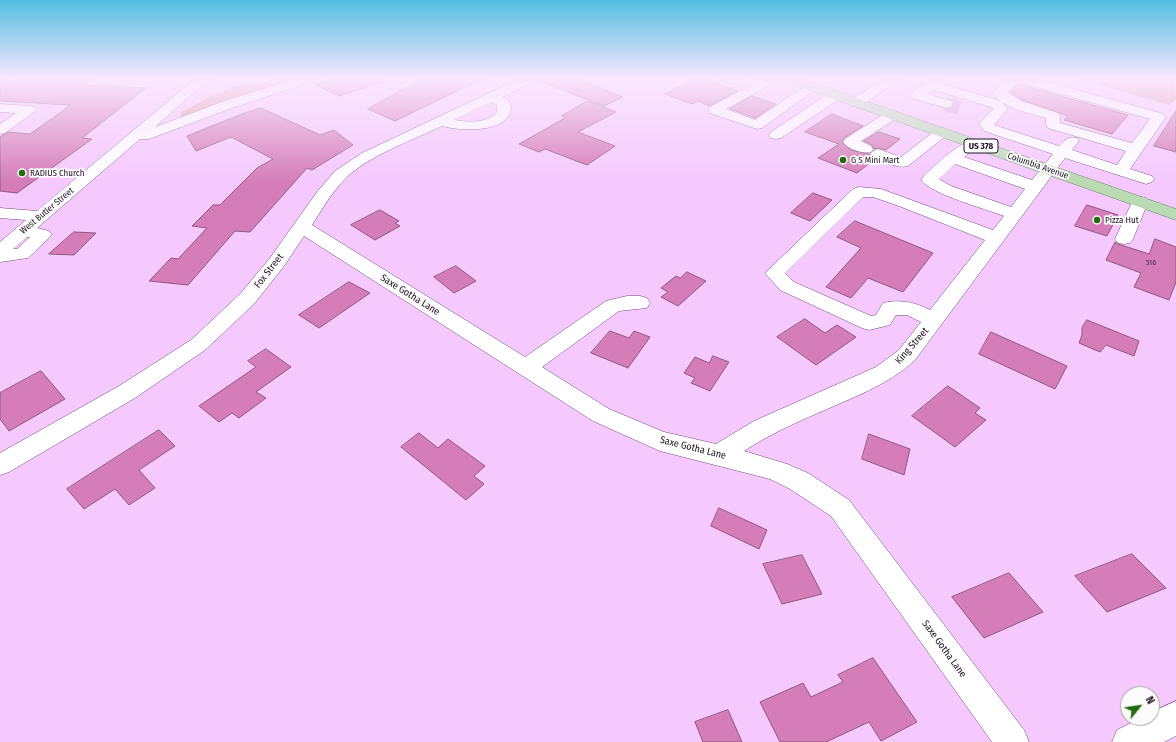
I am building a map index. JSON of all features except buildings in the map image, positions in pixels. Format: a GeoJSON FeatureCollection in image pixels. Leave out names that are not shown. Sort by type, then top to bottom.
{"type":"FeatureCollection","features":[{"type":"Feature","properties":{"kind":"main road","name":"Columbia Avenue"},"geometry":{"type":"LineString","coordinates":[[885,113],[1048,170],[1140,192],[1176,215]]}},
{"type":"Feature","properties":{"kind":"street"},"geometry":{"type":"LineString","coordinates":[[0,130],[26,113]]}},
{"type":"Feature","properties":{"kind":"street","name":"West Butler Street"},"geometry":{"type":"LineString","coordinates":[[0,251],[163,113]]}},
{"type":"Feature","properties":{"kind":"street"},"geometry":{"type":"LineString","coordinates":[[128,142],[206,113]]}},
{"type":"Feature","properties":{"kind":"street","name":"Fox Street"},"geometry":{"type":"LineString","coordinates":[[0,466],[127,392],[198,345],[247,299],[277,262],[323,194],[341,174],[367,156],[456,113]]}},
{"type":"Feature","properties":{"kind":"street"},"geometry":{"type":"LineString","coordinates":[[722,113],[757,125],[775,113]]}},
{"type":"Feature","properties":{"kind":"street"},"geometry":{"type":"LineString","coordinates":[[776,135],[810,113]]}},
{"type":"Feature","properties":{"kind":"street"},"geometry":{"type":"LineString","coordinates":[[997,113],[986,124],[989,128],[1121,171],[1140,192],[1124,239]]}},
{"type":"Feature","properties":{"kind":"street"},"geometry":{"type":"LineString","coordinates":[[1043,113],[1053,116],[1053,125],[1136,149]]}},
{"type":"Feature","properties":{"kind":"street"},"geometry":{"type":"LineString","coordinates":[[1121,171],[1159,118],[1140,113]]}},
{"type":"Feature","properties":{"kind":"street"},"geometry":{"type":"LineString","coordinates":[[977,114],[992,118]]}},
{"type":"Feature","properties":{"kind":"street"},"geometry":{"type":"LineString","coordinates":[[892,115],[850,142],[903,163],[942,132]]}},
{"type":"Feature","properties":{"kind":"street","name":"King Street"},"geometry":{"type":"LineString","coordinates":[[720,455],[750,433],[875,378],[898,364],[907,355],[1062,152],[1079,133]]}},
{"type":"Feature","properties":{"kind":"street"},"geometry":{"type":"LineString","coordinates":[[973,144],[952,158],[928,180],[945,189],[1015,214]]}},
{"type":"Feature","properties":{"kind":"street"},"geometry":{"type":"LineString","coordinates":[[952,158],[1036,187]]}},
{"type":"Feature","properties":{"kind":"street"},"geometry":{"type":"LineString","coordinates":[[934,320],[910,308],[890,308],[883,320],[869,323],[787,286],[774,273],[859,192],[875,192],[905,202],[996,238]]}},
{"type":"Feature","properties":{"kind":"street"},"geometry":{"type":"LineString","coordinates":[[0,213],[42,216]]}},
{"type":"Feature","properties":{"kind":"street","name":"Saxe Gotha Lane"},"geometry":{"type":"LineString","coordinates":[[302,227],[601,414],[660,441],[756,464],[778,471],[799,481],[840,508],[1012,742]]}},
{"type":"Feature","properties":{"kind":"street"},"geometry":{"type":"LineString","coordinates":[[0,256],[22,254],[43,235],[24,231]]}},
{"type":"Feature","properties":{"kind":"street"},"geometry":{"type":"LineString","coordinates":[[526,367],[613,306],[627,303],[640,303]]}},
{"type":"Feature","properties":{"kind":"street"},"geometry":{"type":"LineString","coordinates":[[1129,742],[1176,718]]}},
{"type":"Feature","properties":{"kind":"shaded area"},"geometry":{"type":"Polygon","coordinates":[[[181,113],[206,113],[181,121],[181,113]]]}},
{"type":"Feature","properties":{"kind":"place","name":"G S Mini Mart"},"geometry":{"type":"Point","coordinates":[843,160]}},
{"type":"Feature","properties":{"kind":"place","name":"RADIUS Church"},"geometry":{"type":"Point","coordinates":[22,173]}},
{"type":"Feature","properties":{"kind":"place","name":"Pizza Hut"},"geometry":{"type":"Point","coordinates":[1097,220]}}]}
